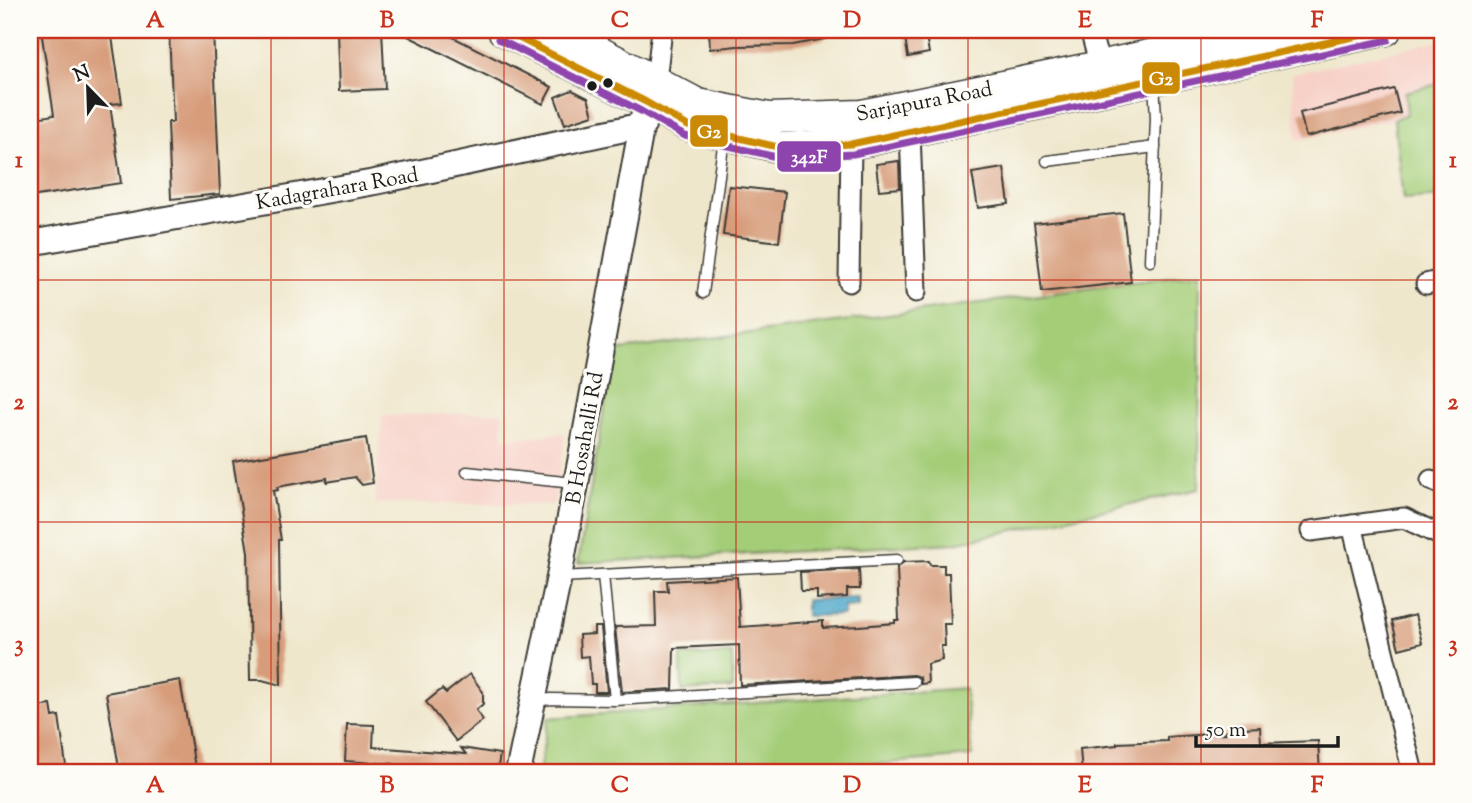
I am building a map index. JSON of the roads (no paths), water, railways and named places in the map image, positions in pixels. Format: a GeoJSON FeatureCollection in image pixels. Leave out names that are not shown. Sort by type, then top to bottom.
{"type":"FeatureCollection","features":[{"type":"Feature","properties":{"kind":"main road","name":"Sarjapura Road"},"geometry":{"type":"LineString","coordinates":[[503,30],[648,102],[688,126],[782,148],[851,144],[1386,30]]}},
{"type":"Feature","properties":{"kind":"main road","name":"Sarjapura Road"},"geometry":{"type":"LineString","coordinates":[[558,30],[648,102],[698,104],[769,118],[862,115],[1262,30]]}},
{"type":"Feature","properties":{"kind":"street"},"geometry":{"type":"LineString","coordinates":[[648,102],[662,30]]}},
{"type":"Feature","properties":{"kind":"street"},"geometry":{"type":"LineString","coordinates":[[1090,30],[1100,66]]}},
{"type":"Feature","properties":{"kind":"street","name":"Kadagrahara Road"},"geometry":{"type":"LineString","coordinates":[[30,243],[376,182],[648,102]]}},
{"type":"Feature","properties":{"kind":"street","name":"B Hosahalli Rd"},"geometry":{"type":"LineString","coordinates":[[518,773],[559,577],[648,102]]}},
{"type":"Feature","properties":{"kind":"street"},"geometry":{"type":"LineString","coordinates":[[910,132],[916,292]]}},
{"type":"Feature","properties":{"kind":"street"},"geometry":{"type":"LineString","coordinates":[[849,282],[851,144]]}},
{"type":"Feature","properties":{"kind":"street"},"geometry":{"type":"LineString","coordinates":[[1311,531],[1404,518],[1442,536]]}},
{"type":"Feature","properties":{"kind":"street"},"geometry":{"type":"LineString","coordinates":[[1352,525],[1413,773]]}},
{"type":"Feature","properties":{"kind":"lane"},"geometry":{"type":"LineString","coordinates":[[1150,261],[1155,147],[1154,81]]}},
{"type":"Feature","properties":{"kind":"lane"},"geometry":{"type":"LineString","coordinates":[[703,293],[724,135]]}},
{"type":"Feature","properties":{"kind":"lane"},"geometry":{"type":"LineString","coordinates":[[1047,161],[1155,147]]}},
{"type":"Feature","properties":{"kind":"lane"},"geometry":{"type":"LineString","coordinates":[[467,472],[575,483]]}},
{"type":"Feature","properties":{"kind":"lane"},"geometry":{"type":"LineString","coordinates":[[559,577],[897,560]]}},
{"type":"Feature","properties":{"kind":"lane"},"geometry":{"type":"LineString","coordinates":[[603,575],[615,700]]}},
{"type":"Feature","properties":{"kind":"lane"},"geometry":{"type":"LineString","coordinates":[[534,701],[615,700],[914,682]]}},
{"type":"Feature","properties":{"kind":"water"},"geometry":{"type":"Polygon","coordinates":[[[858,598],[858,606],[844,607],[844,615],[806,616],[806,600],[858,598]]]}}]}
